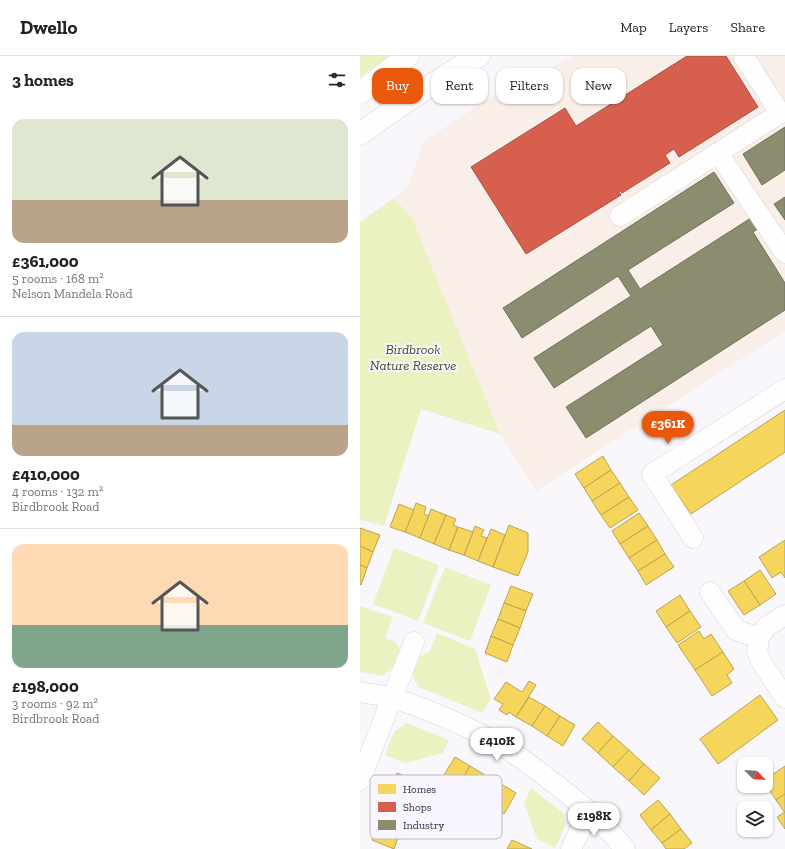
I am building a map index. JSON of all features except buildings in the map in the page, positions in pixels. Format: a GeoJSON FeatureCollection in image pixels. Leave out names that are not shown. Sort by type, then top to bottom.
{"type":"FeatureCollection","features":[{"type":"Feature","properties":{"kind":"highway"},"geometry":{"type":"LineString","coordinates":[[360,93],[408,56]]}},
{"type":"Feature","properties":{"kind":"highway"},"geometry":{"type":"LineString","coordinates":[[360,134],[464,64],[479,56]]}},
{"type":"Feature","properties":{"kind":"street"},"geometry":{"type":"LineString","coordinates":[[620,216],[780,113],[744,57]]}},
{"type":"Feature","properties":{"kind":"street"},"geometry":{"type":"LineString","coordinates":[[718,153],[785,253]]}},
{"type":"Feature","properties":{"kind":"street"},"geometry":{"type":"LineString","coordinates":[[693,538],[652,474],[785,389]]}},
{"type":"Feature","properties":{"kind":"street"},"geometry":{"type":"LineString","coordinates":[[710,592],[736,630],[759,638]]}},
{"type":"Feature","properties":{"kind":"street"},"geometry":{"type":"LineString","coordinates":[[785,615],[766,627],[759,638],[757,652],[762,663],[785,698]]}},
{"type":"Feature","properties":{"kind":"street"},"geometry":{"type":"LineString","coordinates":[[360,780],[414,642]]}},
{"type":"Feature","properties":{"kind":"street"},"geometry":{"type":"LineString","coordinates":[[360,692],[392,698],[426,710],[460,724],[495,742],[538,770],[589,811],[625,849]]}},
{"type":"Feature","properties":{"kind":"street"},"geometry":{"type":"LineString","coordinates":[[571,849],[589,811]]}},
{"type":"Feature","properties":{"kind":"shaded area"},"geometry":{"type":"Polygon","coordinates":[[[575,56],[785,56],[785,331],[536,491],[500,434],[412,219],[394,198],[408,186],[423,142],[480,104],[488,104],[488,99],[496,95],[496,104],[563,104],[563,68],[549,68],[575,56]]]}},
{"type":"Feature","properties":{"kind":"green space"},"geometry":{"type":"Polygon","coordinates":[[[360,56],[389,56],[372,68],[360,77],[360,56]]]}},
{"type":"Feature","properties":{"kind":"green space","name":"Birdbrook Nature Reserve"},"geometry":{"type":"Polygon","coordinates":[[[394,198],[412,218],[500,434],[421,409],[384,526],[360,520],[360,222],[394,198]]]}},
{"type":"Feature","properties":{"kind":"green space"},"geometry":{"type":"Polygon","coordinates":[[[394,548],[439,565],[418,621],[373,604],[394,548]]]}},
{"type":"Feature","properties":{"kind":"green space"},"geometry":{"type":"Polygon","coordinates":[[[445,567],[491,585],[470,641],[423,623],[445,567]]]}},
{"type":"Feature","properties":{"kind":"green space"},"geometry":{"type":"Polygon","coordinates":[[[360,606],[393,617],[385,638],[395,642],[400,649],[392,668],[383,676],[360,672],[360,606]]]}},
{"type":"Feature","properties":{"kind":"green space"},"geometry":{"type":"Polygon","coordinates":[[[437,633],[475,649],[491,699],[482,713],[419,687],[414,680],[413,673],[419,657],[430,651],[437,633]]]}},
{"type":"Feature","properties":{"kind":"green space"},"geometry":{"type":"Polygon","coordinates":[[[407,723],[449,740],[443,753],[405,763],[385,755],[394,732],[407,723]]]}},
{"type":"Feature","properties":{"kind":"green space"},"geometry":{"type":"Polygon","coordinates":[[[531,788],[563,813],[566,824],[555,848],[537,839],[524,803],[531,788]]]}}]}
